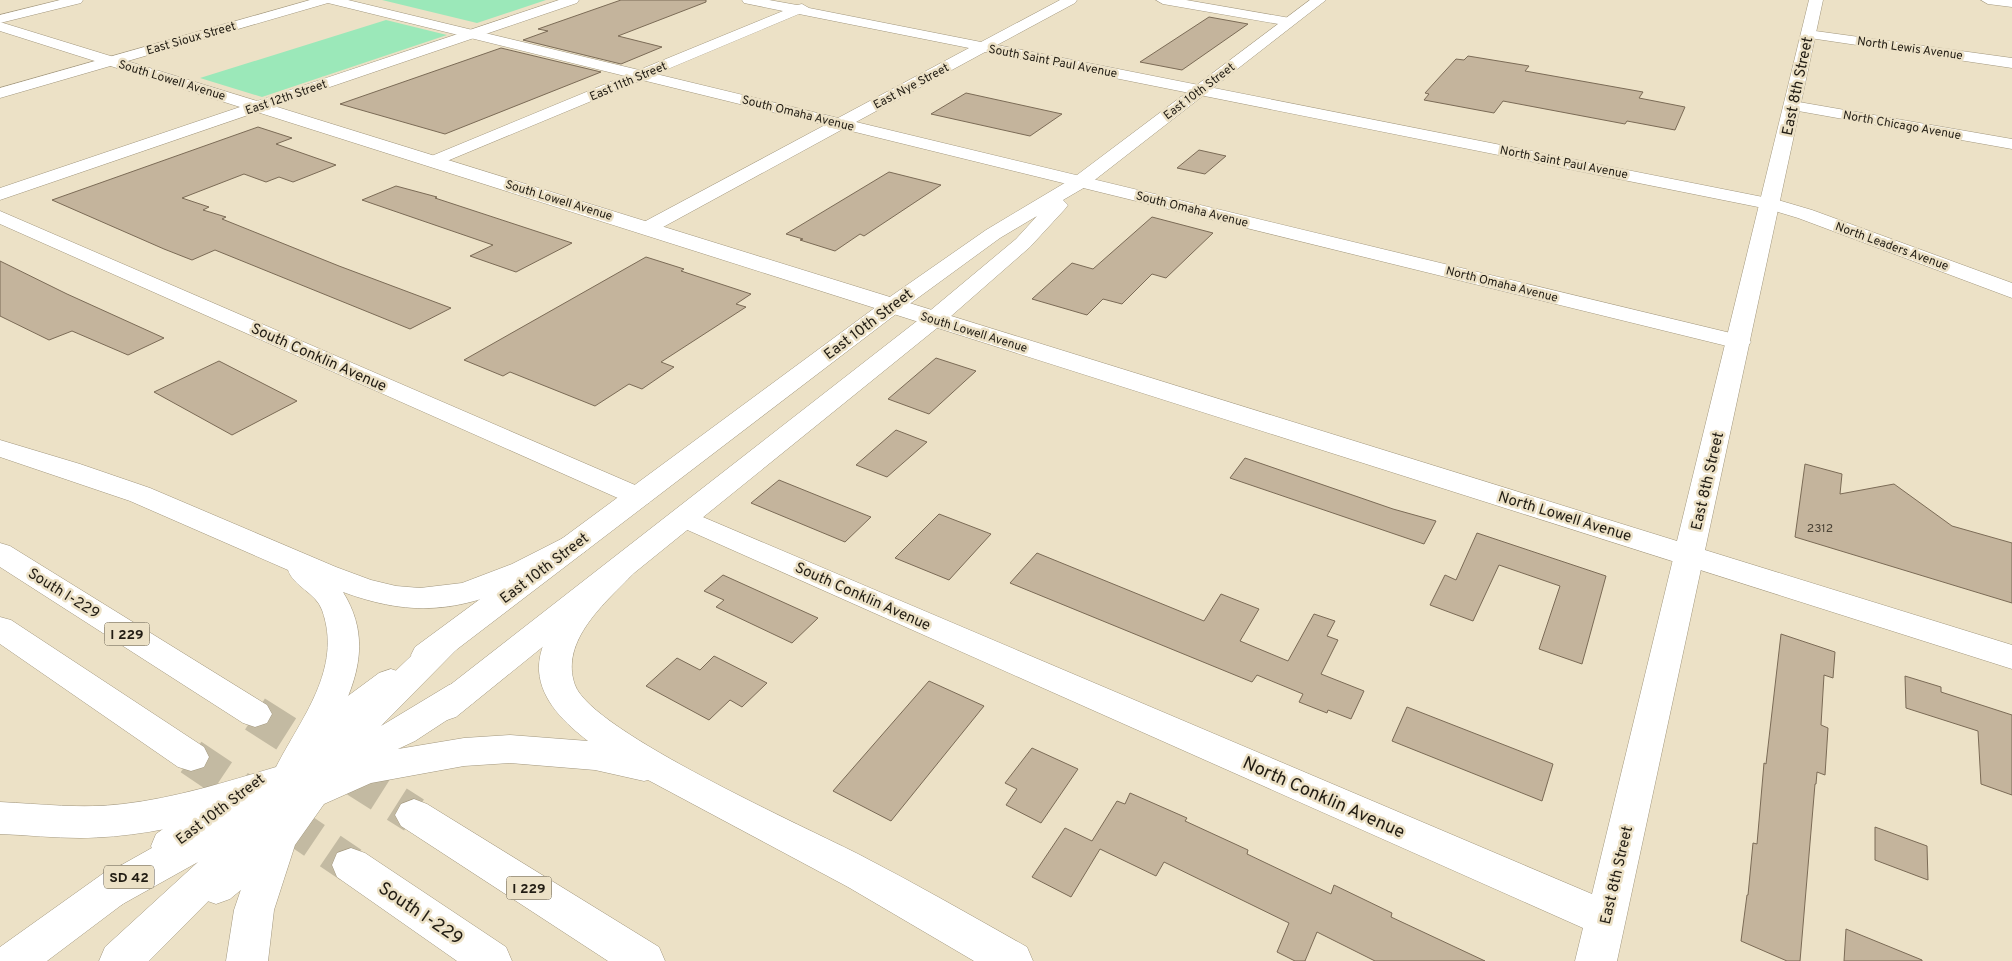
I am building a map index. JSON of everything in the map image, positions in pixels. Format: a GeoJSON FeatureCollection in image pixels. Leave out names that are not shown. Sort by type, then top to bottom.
{"type":"FeatureCollection","features":[{"type":"Feature","properties":{"kind":"main road"},"geometry":{"type":"LineString","coordinates":[[0,18],[76,0]]}},
{"type":"Feature","properties":{"kind":"main road","name":"East Sioux Street"},"geometry":{"type":"LineString","coordinates":[[0,93],[325,0]]}},
{"type":"Feature","properties":{"kind":"main road","name":"South Omaha Avenue"},"geometry":{"type":"LineString","coordinates":[[331,0],[1265,227]]}},
{"type":"Feature","properties":{"kind":"main road","name":"East 12th Street"},"geometry":{"type":"LineString","coordinates":[[0,194],[572,0]]}},
{"type":"Feature","properties":{"kind":"main road","name":"South Saint Paul Avenue"},"geometry":{"type":"LineString","coordinates":[[749,0],[1356,121]]}},
{"type":"Feature","properties":{"kind":"main road","name":"East 11th Street"},"geometry":{"type":"LineString","coordinates":[[435,161],[822,0]]}},
{"type":"Feature","properties":{"kind":"main road","name":"East Nye Street"},"geometry":{"type":"LineString","coordinates":[[647,228],[1070,0]]}},
{"type":"Feature","properties":{"kind":"main road"},"geometry":{"type":"LineString","coordinates":[[1163,0],[1290,22]]}},
{"type":"Feature","properties":{"kind":"main road","name":"East 10th Street"},"geometry":{"type":"LineString","coordinates":[[121,961],[289,788],[346,738],[446,641],[892,306],[993,234],[1080,182],[1319,0]]}},
{"type":"Feature","properties":{"kind":"main road","name":"East 8th Street"},"geometry":{"type":"LineString","coordinates":[[1596,961],[1771,204],[1816,0]]}},
{"type":"Feature","properties":{"kind":"main road"},"geometry":{"type":"LineString","coordinates":[[1988,0],[2012,3]]}},
{"type":"Feature","properties":{"kind":"main road","name":"South Lowell Avenue"},"geometry":{"type":"LineString","coordinates":[[0,26],[1117,376]]}},
{"type":"Feature","properties":{"kind":"main road","name":"North Lewis Avenue"},"geometry":{"type":"LineString","coordinates":[[1808,34],[2012,63]]}},
{"type":"Feature","properties":{"kind":"main road","name":"North Chicago Avenue"},"geometry":{"type":"LineString","coordinates":[[1793,106],[2012,144]]}},
{"type":"Feature","properties":{"kind":"main road","name":"North Saint Paul Avenue"},"geometry":{"type":"LineString","coordinates":[[1356,121],[1771,204]]}},
{"type":"Feature","properties":{"kind":"main road","name":"East 10th Street"},"geometry":{"type":"LineString","coordinates":[[14,961],[107,893],[289,788],[365,769],[934,319],[1023,243],[1080,182]]}},
{"type":"Feature","properties":{"kind":"main road","name":"North Leaders Avenue"},"geometry":{"type":"LineString","coordinates":[[1771,204],[2012,291]]}},
{"type":"Feature","properties":{"kind":"main road","name":"South Conklin Avenue"},"geometry":{"type":"LineString","coordinates":[[0,218],[639,497]]}},
{"type":"Feature","properties":{"kind":"main road","name":"North Omaha Avenue"},"geometry":{"type":"LineString","coordinates":[[1265,227],[1739,342]]}},
{"type":"Feature","properties":{"kind":"main road","name":"North Lowell Avenue"},"geometry":{"type":"LineString","coordinates":[[1117,376],[2012,657]]}},
{"type":"Feature","properties":{"kind":"main road"},"geometry":{"type":"LineString","coordinates":[[0,448],[137,493],[360,588],[392,596],[420,599],[469,591],[494,582],[579,542]]}},
{"type":"Feature","properties":{"kind":"main road","name":"South Conklin Avenue"},"geometry":{"type":"LineString","coordinates":[[684,518],[1042,674]]}},
{"type":"Feature","properties":{"kind":"main road","name":"South I-229"},"geometry":{"type":"LineString","coordinates":[[0,553],[255,714]]}},
{"type":"Feature","properties":{"kind":"main road"},"geometry":{"type":"LineString","coordinates":[[247,961],[256,903],[289,788],[329,706],[338,680],[343,656],[343,632],[338,611],[328,593],[289,559]]}},
{"type":"Feature","properties":{"kind":"main road"},"geometry":{"type":"LineString","coordinates":[[622,567],[570,627],[558,649],[556,669],[559,688],[570,706],[586,722],[663,772],[879,884],[1012,961]]}},
{"type":"Feature","properties":{"kind":"main road"},"geometry":{"type":"LineString","coordinates":[[0,628],[191,757]]}},
{"type":"Feature","properties":{"kind":"main road","name":"North Conklin Avenue"},"geometry":{"type":"LineString","coordinates":[[1042,674],[1606,919]]}},
{"type":"Feature","properties":{"kind":"main road"},"geometry":{"type":"LineString","coordinates":[[289,788],[403,731],[461,694]]}},
{"type":"Feature","properties":{"kind":"main road"},"geometry":{"type":"LineString","coordinates":[[0,818],[81,822],[124,820],[289,788],[365,769],[464,752],[510,749],[595,756],[663,772]]}},
{"type":"Feature","properties":{"kind":"main road","name":"I 229"},"geometry":{"type":"LineString","coordinates":[[414,815],[644,961]]}},
{"type":"Feature","properties":{"kind":"main road","name":"South I-229"},"geometry":{"type":"LineString","coordinates":[[351,865],[491,961]]}},
{"type":"Feature","properties":{"kind":"green space"},"geometry":{"type":"Polygon","coordinates":[[[382,0],[546,0],[477,23],[382,0]]]}},
{"type":"Feature","properties":{"kind":"green space"},"geometry":{"type":"Polygon","coordinates":[[[386,20],[447,35],[262,97],[200,78],[386,20]]]}},
{"type":"Feature","properties":{"kind":"building"},"geometry":{"type":"Polygon","coordinates":[[[621,0],[706,0],[706,2],[618,36],[662,47],[621,64],[523,40],[548,31],[538,29],[621,0]]]}},
{"type":"Feature","properties":{"kind":"building"},"geometry":{"type":"Polygon","coordinates":[[[1209,17],[1248,24],[1182,70],[1140,62],[1209,17]]]}},
{"type":"Feature","properties":{"kind":"building"},"geometry":{"type":"Polygon","coordinates":[[[501,48],[601,72],[445,134],[340,104],[501,48]]]}},
{"type":"Feature","properties":{"kind":"building"},"geometry":{"type":"Polygon","coordinates":[[[1468,56],[1529,66],[1525,71],[1643,92],[1639,98],[1685,107],[1675,130],[1627,121],[1625,124],[1503,101],[1494,113],[1424,100],[1429,94],[1425,93],[1456,59],[1464,60],[1468,56]]]}},
{"type":"Feature","properties":{"kind":"building"},"geometry":{"type":"Polygon","coordinates":[[[966,93],[1062,114],[1030,136],[931,114],[966,93]]]}},
{"type":"Feature","properties":{"kind":"building"},"geometry":{"type":"Polygon","coordinates":[[[258,127],[292,138],[276,144],[336,165],[293,182],[279,177],[266,182],[244,174],[182,198],[209,207],[203,210],[226,217],[222,219],[451,308],[410,329],[215,250],[192,260],[52,200],[258,127]]]}},
{"type":"Feature","properties":{"kind":"building"},"geometry":{"type":"Polygon","coordinates":[[[1199,150],[1226,156],[1205,174],[1177,168],[1199,150]]]}},
{"type":"Feature","properties":{"kind":"building"},"geometry":{"type":"Polygon","coordinates":[[[889,172],[941,185],[864,236],[860,234],[835,251],[786,234],[889,172]]]}},
{"type":"Feature","properties":{"kind":"building"},"geometry":{"type":"Polygon","coordinates":[[[396,186],[437,197],[435,198],[572,243],[516,272],[470,256],[493,245],[362,200],[396,186]]]}},
{"type":"Feature","properties":{"kind":"building"},"geometry":{"type":"Polygon","coordinates":[[[1152,217],[1213,233],[1166,278],[1152,274],[1122,304],[1103,299],[1087,315],[1032,299],[1072,263],[1093,269],[1152,217]]]}},
{"type":"Feature","properties":{"kind":"building"},"geometry":{"type":"Polygon","coordinates":[[[646,257],[684,269],[681,271],[751,294],[736,304],[746,307],[661,362],[674,367],[642,389],[629,384],[595,406],[510,372],[503,376],[464,360],[646,257]]]}},
{"type":"Feature","properties":{"kind":"building"},"geometry":{"type":"Polygon","coordinates":[[[0,261],[164,338],[128,355],[72,331],[49,340],[0,316],[0,261]]]}},
{"type":"Feature","properties":{"kind":"building"},"geometry":{"type":"Polygon","coordinates":[[[936,358],[976,371],[929,414],[888,399],[936,358]]]}},
{"type":"Feature","properties":{"kind":"building"},"geometry":{"type":"Polygon","coordinates":[[[219,361],[297,401],[232,435],[154,392],[219,361]]]}},
{"type":"Feature","properties":{"kind":"building"},"geometry":{"type":"Polygon","coordinates":[[[896,430],[927,442],[887,477],[856,465],[896,430]]]}},
{"type":"Feature","properties":{"kind":"building"},"geometry":{"type":"Polygon","coordinates":[[[1245,458],[1393,509],[1436,521],[1424,544],[1230,478],[1245,458]]]}},
{"type":"Feature","properties":{"kind":"building"},"geometry":{"type":"Polygon","coordinates":[[[1805,464],[1842,474],[1840,494],[1894,484],[1952,526],[2012,543],[2012,603],[1795,537],[1805,464]]]}},
{"type":"Feature","properties":{"kind":"building"},"geometry":{"type":"Polygon","coordinates":[[[779,480],[871,517],[845,542],[751,503],[779,480]]]}},
{"type":"Feature","properties":{"kind":"building"},"geometry":{"type":"Polygon","coordinates":[[[939,514],[991,534],[949,580],[895,558],[939,514]]]}},
{"type":"Feature","properties":{"kind":"building"},"geometry":{"type":"Polygon","coordinates":[[[1477,533],[1606,576],[1582,664],[1539,649],[1560,586],[1499,565],[1473,621],[1430,605],[1445,575],[1456,580],[1477,533]]]}},
{"type":"Feature","properties":{"kind":"building"},"geometry":{"type":"Polygon","coordinates":[[[1037,553],[1204,621],[1221,594],[1259,609],[1240,641],[1288,661],[1314,614],[1335,621],[1327,636],[1338,640],[1321,674],[1364,691],[1351,719],[1328,710],[1327,713],[1299,702],[1303,694],[1257,675],[1252,682],[1010,583],[1037,553]]]}},
{"type":"Feature","properties":{"kind":"building"},"geometry":{"type":"Polygon","coordinates":[[[723,575],[818,618],[792,643],[716,607],[724,600],[704,591],[723,575]]]}},
{"type":"Feature","properties":{"kind":"building"},"geometry":{"type":"Polygon","coordinates":[[[1781,634],[1835,652],[1833,678],[1824,675],[1821,725],[1828,728],[1825,775],[1817,772],[1815,784],[1800,961],[1787,961],[1741,941],[1753,843],[1757,844],[1764,763],[1766,764],[1781,634]]]}},
{"type":"Feature","properties":{"kind":"building"},"geometry":{"type":"Polygon","coordinates":[[[714,656],[767,683],[742,707],[730,700],[709,720],[646,686],[677,658],[700,670],[714,656]]]}},
{"type":"Feature","properties":{"kind":"building"},"geometry":{"type":"Polygon","coordinates":[[[1905,676],[1941,687],[1941,692],[2012,715],[2012,795],[1981,784],[1978,731],[1906,708],[1905,676]]]}},
{"type":"Feature","properties":{"kind":"building"},"geometry":{"type":"Polygon","coordinates":[[[929,681],[984,706],[891,821],[833,791],[929,681]]]}},
{"type":"Feature","properties":{"kind":"building"},"geometry":{"type":"Polygon","coordinates":[[[1407,707],[1553,764],[1542,801],[1392,741],[1407,707]]]}},
{"type":"Feature","properties":{"kind":"building"},"geometry":{"type":"Polygon","coordinates":[[[1032,748],[1078,769],[1041,823],[1006,805],[1017,789],[1005,783],[1032,748]]]}},
{"type":"Feature","properties":{"kind":"building"},"geometry":{"type":"Polygon","coordinates":[[[1130,793],[1187,818],[1185,821],[1248,850],[1247,854],[1331,894],[1334,885],[1392,913],[1391,917],[1485,961],[1375,961],[1317,932],[1305,961],[1295,961],[1277,952],[1289,923],[1164,862],[1156,876],[1100,849],[1071,897],[1032,877],[1065,828],[1092,841],[1117,801],[1125,804],[1130,793]]]}},
{"type":"Feature","properties":{"kind":"building"},"geometry":{"type":"Polygon","coordinates":[[[1875,827],[1927,846],[1928,880],[1875,860],[1875,827]]]}},
{"type":"Feature","properties":{"kind":"building"},"geometry":{"type":"Polygon","coordinates":[[[1846,929],[1922,960],[1922,961],[1844,961],[1846,929]]]}},
{"type":"Feature","properties":{"kind":"tunnel"},"geometry":{"type":"LineString","coordinates":[[255,714],[414,815]]}},
{"type":"Feature","properties":{"kind":"tunnel"},"geometry":{"type":"LineString","coordinates":[[191,757],[351,865]]}}]}
